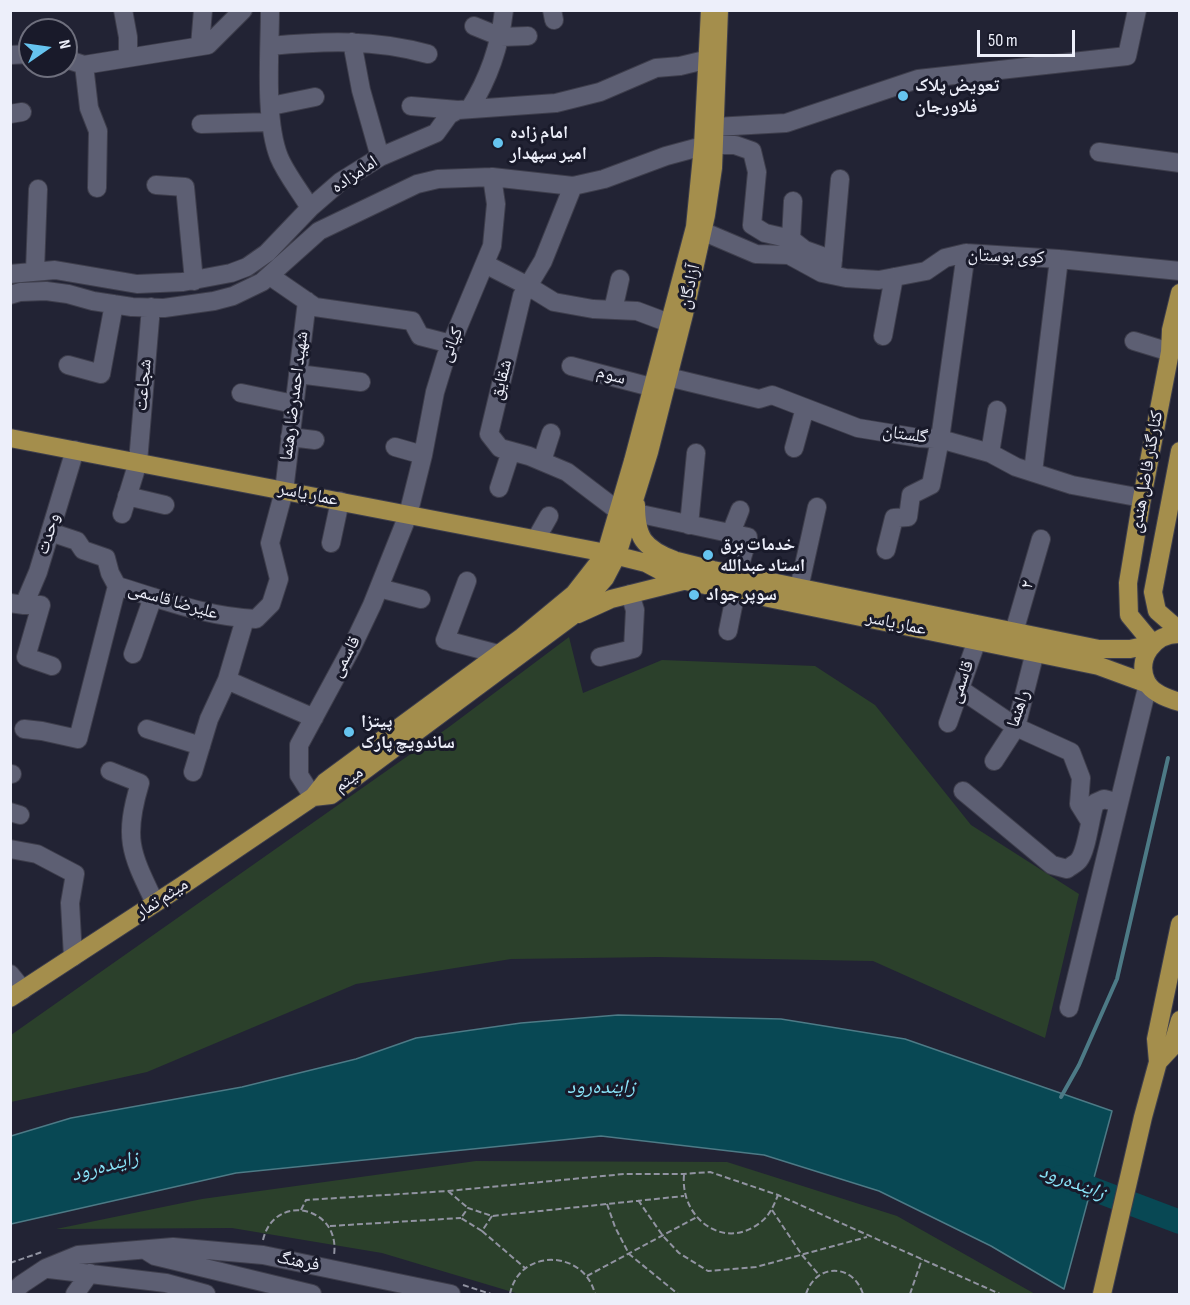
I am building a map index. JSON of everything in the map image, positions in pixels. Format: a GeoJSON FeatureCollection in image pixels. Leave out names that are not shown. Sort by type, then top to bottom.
{"type":"FeatureCollection","features":[{"type":"Feature","properties":{"kind":"main road","name":"آزادگان"},"geometry":{"type":"LineString","coordinates":[[611,554],[636,491],[668,377],[702,231],[713,168],[709,59],[710,10]]}},
{"type":"Feature","properties":{"kind":"main road","name":"آزادگان"},"geometry":{"type":"LineString","coordinates":[[611,554],[617,510],[633,461],[695,227],[711,139],[719,10]]}},
{"type":"Feature","properties":{"kind":"main road","name":"کنارگذر فاضل هندی"},"geometry":{"type":"LineString","coordinates":[[1153,644],[1129,615],[1128,583],[1179,293]]}},
{"type":"Feature","properties":{"kind":"main road","name":"عمار یاسر"},"geometry":{"type":"LineString","coordinates":[[10,438],[611,554],[646,563],[676,579],[799,588],[1099,649],[1130,649],[1153,644],[1179,632]]}},
{"type":"Feature","properties":{"kind":"main road"},"geometry":{"type":"LineString","coordinates":[[1179,451],[1153,592],[1157,611],[1179,632]]}},
{"type":"Feature","properties":{"kind":"main road"},"geometry":{"type":"LineString","coordinates":[[636,491],[637,526],[641,539],[650,549],[677,561]]}},
{"type":"Feature","properties":{"kind":"main road","name":"میثم"},"geometry":{"type":"LineString","coordinates":[[313,797],[332,795],[571,617],[611,568],[611,554]]}},
{"type":"Feature","properties":{"kind":"main road","name":"میثم"},"geometry":{"type":"LineString","coordinates":[[313,797],[325,782],[498,654],[574,594],[611,554]]}},
{"type":"Feature","properties":{"kind":"main road","name":"عمار یاسر"},"geometry":{"type":"LineString","coordinates":[[646,563],[677,561],[737,583],[977,640],[1099,666],[1148,684],[1156,692],[1179,702]]}},
{"type":"Feature","properties":{"kind":"main road"},"geometry":{"type":"LineString","coordinates":[[571,617],[610,599],[683,580]]}},
{"type":"Feature","properties":{"kind":"main road"},"geometry":{"type":"LineString","coordinates":[[1148,684],[1144,671],[1144,657],[1153,644]]}},
{"type":"Feature","properties":{"kind":"main road","name":"میثم تمار"},"geometry":{"type":"LineString","coordinates":[[17,994],[313,797]]}},
{"type":"Feature","properties":{"kind":"main road"},"geometry":{"type":"LineString","coordinates":[[1102,1294],[1158,1062],[1156,1039],[1179,924]]}},
{"type":"Feature","properties":{"kind":"main road"},"geometry":{"type":"LineString","coordinates":[[1158,1062],[1172,1047],[1179,1020]]}},
{"type":"Feature","properties":{"kind":"street"},"geometry":{"type":"LineString","coordinates":[[123,10],[128,37],[128,58]]}},
{"type":"Feature","properties":{"kind":"street"},"geometry":{"type":"LineString","coordinates":[[200,46],[203,10]]}},
{"type":"Feature","properties":{"kind":"street"},"geometry":{"type":"LineString","coordinates":[[78,64],[84,66],[208,45],[243,10]]}},
{"type":"Feature","properties":{"kind":"street"},"geometry":{"type":"LineString","coordinates":[[270,10],[271,114],[280,159],[310,208]]}},
{"type":"Feature","properties":{"kind":"street","name":"امامزاده"},"geometry":{"type":"LineString","coordinates":[[10,274],[55,270],[137,284],[194,281],[247,267],[277,244],[310,208],[340,182],[380,157],[436,133],[449,115],[464,109],[478,95],[501,37],[504,10]]}},
{"type":"Feature","properties":{"kind":"street"},"geometry":{"type":"LineString","coordinates":[[711,139],[786,123],[918,79],[1126,56],[1137,10]]}},
{"type":"Feature","properties":{"kind":"street"},"geometry":{"type":"LineString","coordinates":[[474,26],[501,37],[528,36]]}},
{"type":"Feature","properties":{"kind":"street"},"geometry":{"type":"LineString","coordinates":[[270,46],[322,41],[352,42],[405,48],[428,54]]}},
{"type":"Feature","properties":{"kind":"street"},"geometry":{"type":"LineString","coordinates":[[352,42],[361,90],[380,157]]}},
{"type":"Feature","properties":{"kind":"street"},"geometry":{"type":"LineString","coordinates":[[411,106],[464,109],[563,102],[600,92],[656,68],[680,66],[709,59]]}},
{"type":"Feature","properties":{"kind":"street"},"geometry":{"type":"LineString","coordinates":[[84,66],[89,108],[98,131],[97,188]]}},
{"type":"Feature","properties":{"kind":"street"},"geometry":{"type":"LineString","coordinates":[[201,124],[271,114],[315,97]]}},
{"type":"Feature","properties":{"kind":"street"},"geometry":{"type":"LineString","coordinates":[[711,139],[752,151],[757,172],[752,225],[765,233],[791,239],[832,267],[840,179]]}},
{"type":"Feature","properties":{"kind":"street","name":"امامزاده"},"geometry":{"type":"LineString","coordinates":[[10,295],[20,292],[46,291],[114,304],[164,308],[214,301],[233,296],[262,282],[319,231],[417,184],[438,179],[492,177],[573,186],[603,179],[711,139]]}},
{"type":"Feature","properties":{"kind":"street"},"geometry":{"type":"LineString","coordinates":[[1099,152],[1179,163]]}},
{"type":"Feature","properties":{"kind":"street","name":"کیانی"},"geometry":{"type":"LineString","coordinates":[[408,514],[423,455],[435,392],[451,344],[492,246],[496,204],[492,177]]}},
{"type":"Feature","properties":{"kind":"street"},"geometry":{"type":"LineString","coordinates":[[156,185],[185,187],[194,281]]}},
{"type":"Feature","properties":{"kind":"street","name":"شقایق"},"geometry":{"type":"LineString","coordinates":[[573,186],[543,261],[522,297],[489,434],[500,448],[567,471],[617,510]]}},
{"type":"Feature","properties":{"kind":"street"},"geometry":{"type":"LineString","coordinates":[[35,271],[38,189]]}},
{"type":"Feature","properties":{"kind":"street"},"geometry":{"type":"LineString","coordinates":[[791,239],[793,201]]}},
{"type":"Feature","properties":{"kind":"street","name":"کوی بوستان"},"geometry":{"type":"LineString","coordinates":[[702,231],[756,254],[789,255],[822,273],[832,267],[846,278],[879,280],[926,272],[945,258],[966,253],[1059,259],[1179,271]]}},
{"type":"Feature","properties":{"kind":"street"},"geometry":{"type":"LineString","coordinates":[[886,550],[894,518],[908,517],[911,495],[932,485],[966,253]]}},
{"type":"Feature","properties":{"kind":"street"},"geometry":{"type":"LineString","coordinates":[[1033,472],[1059,259]]}},
{"type":"Feature","properties":{"kind":"street"},"geometry":{"type":"LineString","coordinates":[[485,264],[554,302],[593,309],[637,311],[669,323]]}},
{"type":"Feature","properties":{"kind":"street"},"geometry":{"type":"LineString","coordinates":[[270,276],[315,307],[416,314],[420,336],[451,344]]}},
{"type":"Feature","properties":{"kind":"street"},"geometry":{"type":"LineString","coordinates":[[883,336],[894,278]]}},
{"type":"Feature","properties":{"kind":"street"},"geometry":{"type":"LineString","coordinates":[[613,310],[620,279]]}},
{"type":"Feature","properties":{"kind":"street","name":"شهید احمدرضا رهنما"},"geometry":{"type":"LineString","coordinates":[[284,490],[307,301]]}},
{"type":"Feature","properties":{"kind":"street"},"geometry":{"type":"LineString","coordinates":[[68,365],[101,374],[114,304]]}},
{"type":"Feature","properties":{"kind":"street","name":"شجاعت"},"geometry":{"type":"LineString","coordinates":[[122,514],[138,462],[151,307]]}},
{"type":"Feature","properties":{"kind":"street"},"geometry":{"type":"LineString","coordinates":[[1134,341],[1170,352]]}},
{"type":"Feature","properties":{"kind":"street","name":"سوم"},"geometry":{"type":"LineString","coordinates":[[571,366],[651,387]]}},
{"type":"Feature","properties":{"kind":"street"},"geometry":{"type":"LineString","coordinates":[[298,374],[361,382]]}},
{"type":"Feature","properties":{"kind":"street","name":"گلستان"},"geometry":{"type":"LineString","coordinates":[[668,377],[759,399],[772,395],[858,428],[918,438],[940,439],[990,453],[1016,467],[1072,485],[1142,498]]}},
{"type":"Feature","properties":{"kind":"street"},"geometry":{"type":"LineString","coordinates":[[240,393],[294,404]]}},
{"type":"Feature","properties":{"kind":"street"},"geometry":{"type":"LineString","coordinates":[[794,448],[805,408]]}},
{"type":"Feature","properties":{"kind":"street"},"geometry":{"type":"LineString","coordinates":[[990,453],[997,410]]}},
{"type":"Feature","properties":{"kind":"street"},"geometry":{"type":"LineString","coordinates":[[542,461],[551,433]]}},
{"type":"Feature","properties":{"kind":"street"},"geometry":{"type":"LineString","coordinates":[[290,437],[315,440]]}},
{"type":"Feature","properties":{"kind":"street"},"geometry":{"type":"LineString","coordinates":[[395,447],[423,455]]}},
{"type":"Feature","properties":{"kind":"street","name":"وحدت"},"geometry":{"type":"LineString","coordinates":[[17,604],[38,572],[75,450]]}},
{"type":"Feature","properties":{"kind":"street"},"geometry":{"type":"LineString","coordinates":[[499,488],[511,451]]}},
{"type":"Feature","properties":{"kind":"street"},"geometry":{"type":"LineString","coordinates":[[689,525],[696,453]]}},
{"type":"Feature","properties":{"kind":"street"},"geometry":{"type":"LineString","coordinates":[[193,772],[209,720],[227,680],[245,619],[256,619],[271,604],[279,579],[270,543],[284,490]]}},
{"type":"Feature","properties":{"kind":"street"},"geometry":{"type":"LineString","coordinates":[[127,496],[165,505]]}},
{"type":"Feature","properties":{"kind":"street"},"geometry":{"type":"LineString","coordinates":[[331,543],[340,501]]}},
{"type":"Feature","properties":{"kind":"street"},"geometry":{"type":"LineString","coordinates":[[799,588],[817,507]]}},
{"type":"Feature","properties":{"kind":"street"},"geometry":{"type":"LineString","coordinates":[[731,533],[741,510]]}},
{"type":"Feature","properties":{"kind":"street"},"geometry":{"type":"LineString","coordinates":[[636,513],[748,537],[728,631]]}},
{"type":"Feature","properties":{"kind":"street","name":"قاسمی"},"geometry":{"type":"LineString","coordinates":[[313,797],[299,775],[299,745],[352,647],[408,514]]}},
{"type":"Feature","properties":{"kind":"street"},"geometry":{"type":"LineString","coordinates":[[536,539],[549,516]]}},
{"type":"Feature","properties":{"kind":"street","name":"علیرضا قاسمی"},"geometry":{"type":"LineString","coordinates":[[50,532],[77,541],[83,550],[106,558],[117,586],[197,611],[245,619]]}},
{"type":"Feature","properties":{"kind":"street","name":"۲"},"geometry":{"type":"LineString","coordinates":[[1014,632],[1041,539]]}},
{"type":"Feature","properties":{"kind":"street"},"geometry":{"type":"LineString","coordinates":[[467,581],[445,640],[498,654]]}},
{"type":"Feature","properties":{"kind":"street"},"geometry":{"type":"LineString","coordinates":[[24,729],[78,739],[117,586]]}},
{"type":"Feature","properties":{"kind":"street"},"geometry":{"type":"LineString","coordinates":[[378,588],[421,599]]}},
{"type":"Feature","properties":{"kind":"street"},"geometry":{"type":"LineString","coordinates":[[600,657],[633,649],[635,610],[630,594]]}},
{"type":"Feature","properties":{"kind":"street"},"geometry":{"type":"LineString","coordinates":[[133,654],[153,597]]}},
{"type":"Feature","properties":{"kind":"street"},"geometry":{"type":"LineString","coordinates":[[17,604],[41,605],[26,657],[52,666]]}},
{"type":"Feature","properties":{"kind":"street","name":"قاسمی"},"geometry":{"type":"LineString","coordinates":[[948,723],[977,640]]}},
{"type":"Feature","properties":{"kind":"street","name":"راهنما"},"geometry":{"type":"LineString","coordinates":[[994,761],[1016,727],[1035,652]]}},
{"type":"Feature","properties":{"kind":"street"},"geometry":{"type":"LineString","coordinates":[[227,680],[314,718]]}},
{"type":"Feature","properties":{"kind":"street"},"geometry":{"type":"LineString","coordinates":[[1069,1008],[1148,684]]}},
{"type":"Feature","properties":{"kind":"street"},"geometry":{"type":"LineString","coordinates":[[960,689],[1016,727],[1071,752],[1081,777],[1079,804],[1089,820]]}},
{"type":"Feature","properties":{"kind":"street"},"geometry":{"type":"LineString","coordinates":[[147,729],[201,746]]}},
{"type":"Feature","properties":{"kind":"street"},"geometry":{"type":"LineString","coordinates":[[110,771],[140,783],[132,810],[129,834],[136,863],[155,903]]}},
{"type":"Feature","properties":{"kind":"street"},"geometry":{"type":"LineString","coordinates":[[963,791],[1052,865],[1067,869],[1079,860],[1085,847],[1089,820],[1095,803],[1104,799],[1119,803]]}},
{"type":"Feature","properties":{"kind":"street"},"geometry":{"type":"LineString","coordinates":[[10,849],[37,854],[75,874],[70,903],[73,957]]}},
{"type":"Feature","properties":{"kind":"street"},"geometry":{"type":"LineString","coordinates":[[10,974],[17,994]]}},
{"type":"Feature","properties":{"kind":"street","name":"فرهنگ"},"geometry":{"type":"LineString","coordinates":[[10,1294],[46,1268],[78,1255],[173,1247],[263,1255],[451,1294]]}},
{"type":"Feature","properties":{"kind":"street","name":"فرهنگ"},"geometry":{"type":"LineString","coordinates":[[142,1248],[156,1257],[312,1294]]}},
{"type":"Feature","properties":{"kind":"street"},"geometry":{"type":"LineString","coordinates":[[165,1289],[168,1260]]}},
{"type":"Feature","properties":{"kind":"street"},"geometry":{"type":"LineString","coordinates":[[46,1268],[90,1273],[165,1289],[206,1294]]}},
{"type":"Feature","properties":{"kind":"street"},"geometry":{"type":"LineString","coordinates":[[75,1294],[90,1273]]}},
{"type":"Feature","properties":{"kind":"path"},"geometry":{"type":"LineString","coordinates":[[301,1210],[306,1200],[448,1191],[624,1174],[710,1172],[778,1195],[1000,1294]]}},
{"type":"Feature","properties":{"kind":"path"},"geometry":{"type":"LineString","coordinates":[[684,1174],[684,1196],[691,1210],[701,1222],[716,1230],[732,1233],[747,1230],[761,1222],[772,1210],[778,1195]]}},
{"type":"Feature","properties":{"kind":"path"},"geometry":{"type":"LineString","coordinates":[[448,1191],[468,1208],[492,1216],[684,1196]]}},
{"type":"Feature","properties":{"kind":"path"},"geometry":{"type":"LineString","coordinates":[[638,1200],[663,1236],[679,1253],[708,1271],[756,1267],[868,1236]]}},
{"type":"Feature","properties":{"kind":"path"},"geometry":{"type":"LineString","coordinates":[[607,1204],[628,1254],[678,1294]]}},
{"type":"Feature","properties":{"kind":"path"},"geometry":{"type":"LineString","coordinates":[[461,1218],[468,1208]]}},
{"type":"Feature","properties":{"kind":"path"},"geometry":{"type":"LineString","coordinates":[[772,1210],[802,1256],[819,1275]]}},
{"type":"Feature","properties":{"kind":"path"},"geometry":{"type":"LineString","coordinates":[[263,1255],[264,1233],[279,1215],[289,1211],[312,1212],[329,1226],[335,1244],[329,1268]]}},
{"type":"Feature","properties":{"kind":"path"},"geometry":{"type":"LineString","coordinates":[[482,1231],[492,1216]]}},
{"type":"Feature","properties":{"kind":"path"},"geometry":{"type":"LineString","coordinates":[[587,1276],[697,1217]]}},
{"type":"Feature","properties":{"kind":"path"},"geometry":{"type":"LineString","coordinates":[[329,1226],[461,1218],[482,1231],[525,1268]]}},
{"type":"Feature","properties":{"kind":"path"},"geometry":{"type":"LineString","coordinates":[[510,1294],[517,1277],[525,1268],[551,1259],[571,1264],[587,1276],[595,1294]]}},
{"type":"Feature","properties":{"kind":"path"},"geometry":{"type":"LineString","coordinates":[[910,1294],[922,1259]]}},
{"type":"Feature","properties":{"kind":"path"},"geometry":{"type":"LineString","coordinates":[[806,1294],[808,1286],[819,1275],[837,1271],[846,1273],[859,1284],[863,1294]]}},
{"type":"Feature","properties":{"kind":"shaded area"},"geometry":{"type":"Polygon","coordinates":[[[569,637],[583,693],[662,660],[815,666],[875,705],[971,825],[1079,894],[1045,1038],[873,961],[657,957],[511,959],[356,984],[147,1072],[11,1102],[11,1035],[449,727],[569,637]]]}},
{"type":"Feature","properties":{"kind":"shaded area"},"geometry":{"type":"Polygon","coordinates":[[[476,1161],[727,1162],[897,1216],[1035,1294],[519,1294],[382,1253],[232,1228],[56,1229],[202,1199],[476,1161]]]}},
{"type":"Feature","properties":{"kind":"water"},"geometry":{"type":"Polygon","coordinates":[[[618,1015],[781,1019],[905,1039],[1112,1111],[1064,1289],[991,1246],[879,1191],[764,1155],[601,1136],[236,1173],[11,1224],[11,1136],[71,1118],[242,1087],[356,1059],[416,1038],[521,1023],[618,1015]]]}},
{"type":"Feature","properties":{"kind":"waterway"},"geometry":{"type":"LineString","coordinates":[[1061,1097],[1079,1065],[1117,979],[1168,758]]}},
{"type":"Feature","properties":{"kind":"waterway","name":"زاینده‌رود"},"geometry":{"type":"LineString","coordinates":[[1061,1177],[1180,1222]]}},
{"type":"Feature","properties":{"kind":"place","name":"تعویض پلاک فلاورجان"},"geometry":{"type":"Point","coordinates":[903,96]}},
{"type":"Feature","properties":{"kind":"place","name":"امام زاده امیر سپهدار"},"geometry":{"type":"Point","coordinates":[498,143]}},
{"type":"Feature","properties":{"kind":"place","name":"خدمات برق استاد عبدالله"},"geometry":{"type":"Point","coordinates":[708,555]}},
{"type":"Feature","properties":{"kind":"place","name":"سوپر جواد"},"geometry":{"type":"Point","coordinates":[694,595]}},
{"type":"Feature","properties":{"kind":"place","name":"پیتزا ساندویچ پارک"},"geometry":{"type":"Point","coordinates":[349,732]}}]}
